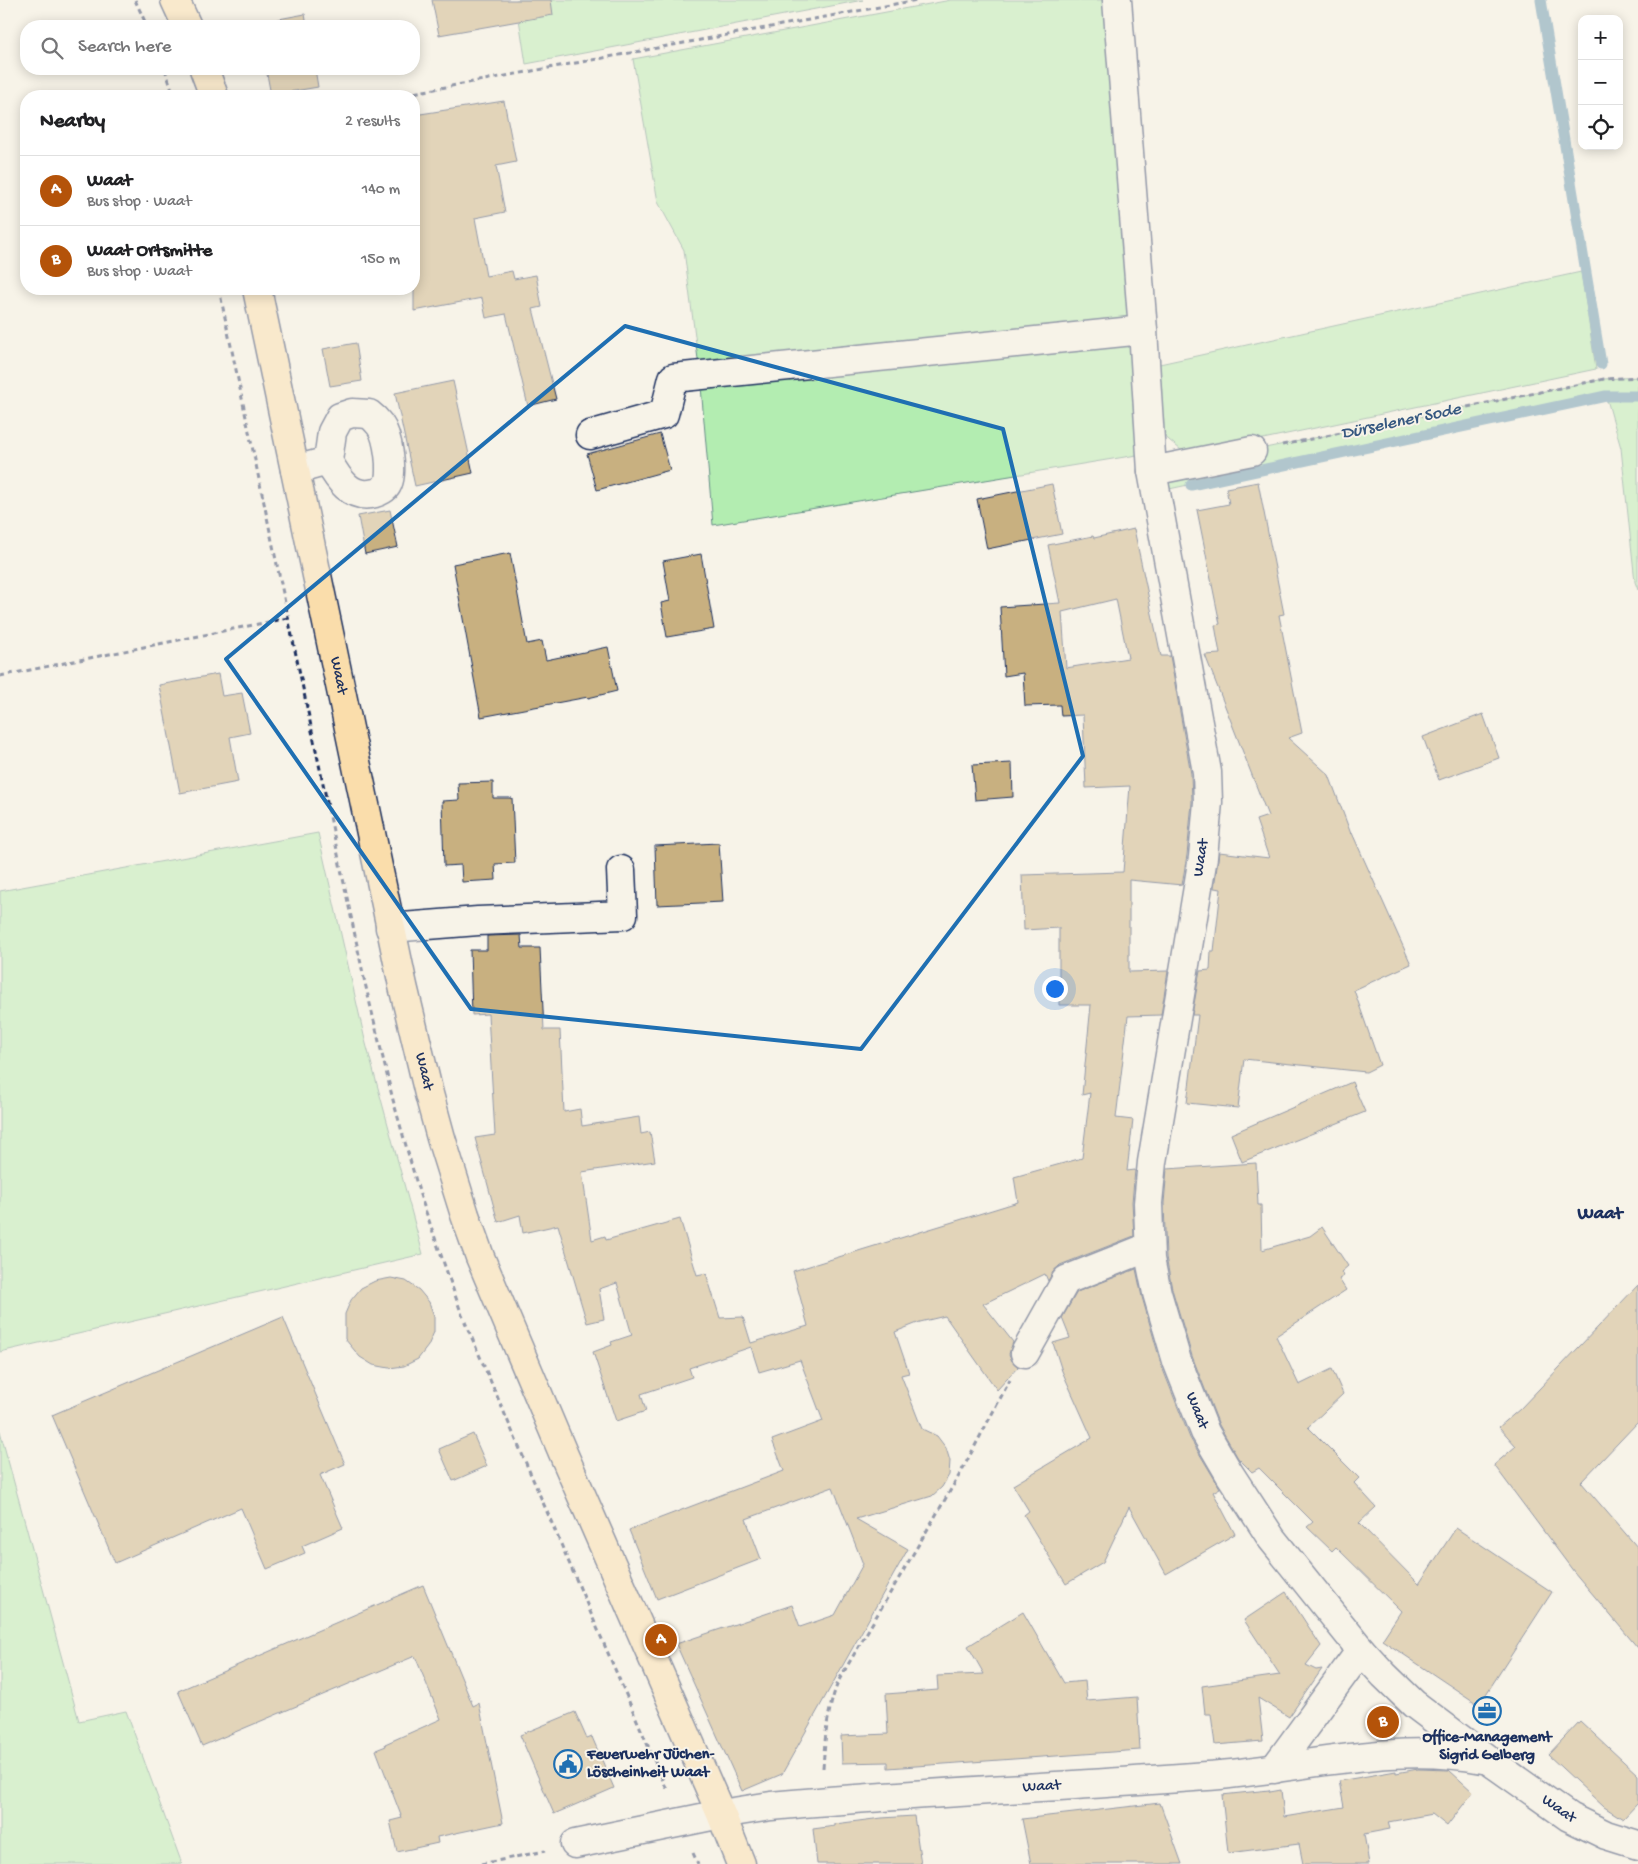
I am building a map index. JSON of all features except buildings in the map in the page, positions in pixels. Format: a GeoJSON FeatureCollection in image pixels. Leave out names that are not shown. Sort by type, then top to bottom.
{"type":"FeatureCollection","features":[{"type":"Feature","properties":{"kind":"main road"},"geometry":{"type":"LineString","coordinates":[[175,0],[184,20]]}},
{"type":"Feature","properties":{"kind":"main road"},"geometry":{"type":"LineString","coordinates":[[206,75],[212,90]]}},
{"type":"Feature","properties":{"kind":"main road","name":"Waat"},"geometry":{"type":"LineString","coordinates":[[258,295],[390,928],[429,1094],[452,1177],[480,1257],[563,1453],[721,1814],[740,1864]]}},
{"type":"Feature","properties":{"kind":"street","name":"Waat"},"geometry":{"type":"LineString","coordinates":[[1117,0],[1152,471],[1207,772],[1208,802],[1203,857],[1152,1162],[1148,1203],[1149,1247],[1152,1272],[1167,1328],[1187,1388],[1205,1432],[1229,1473],[1272,1539],[1384,1675],[1414,1704],[1487,1759],[1569,1816],[1606,1835],[1638,1845]]}},
{"type":"Feature","properties":{"kind":"street"},"geometry":{"type":"LineString","coordinates":[[590,435],[664,414],[673,378],[1143,330]]}},
{"type":"Feature","properties":{"kind":"street"},"geometry":{"type":"LineString","coordinates":[[1152,471],[1252,451]]}},
{"type":"Feature","properties":{"kind":"street"},"geometry":{"type":"LineString","coordinates":[[295,470],[328,461]]}},
{"type":"Feature","properties":{"kind":"street"},"geometry":{"type":"LineString","coordinates":[[390,928],[478,921],[623,915],[621,870]]}},
{"type":"Feature","properties":{"kind":"street"},"geometry":{"type":"LineString","coordinates":[[1025,1352],[1066,1280],[1149,1247]]}},
{"type":"Feature","properties":{"kind":"street"},"geometry":{"type":"LineString","coordinates":[[1274,1769],[1362,1650]]}},
{"type":"Feature","properties":{"kind":"street","name":"Waat"},"geometry":{"type":"LineString","coordinates":[[575,1844],[721,1814],[820,1801],[1172,1778],[1274,1769],[1379,1754],[1409,1752],[1461,1754],[1487,1759]]}},
{"type":"Feature","properties":{"kind":"path"},"geometry":{"type":"LineString","coordinates":[[135,0],[145,20]]}},
{"type":"Feature","properties":{"kind":"path"},"geometry":{"type":"LineString","coordinates":[[420,92],[917,0]]}},
{"type":"Feature","properties":{"kind":"path"},"geometry":{"type":"LineString","coordinates":[[167,75],[172,90]]}},
{"type":"Feature","properties":{"kind":"path"},"geometry":{"type":"LineString","coordinates":[[1252,451],[1604,379],[1638,378]]}},
{"type":"Feature","properties":{"kind":"path"},"geometry":{"type":"LineString","coordinates":[[0,676],[324,609]]}},
{"type":"Feature","properties":{"kind":"path"},"geometry":{"type":"LineString","coordinates":[[820,1801],[827,1719],[832,1697],[839,1680],[960,1474],[1025,1352]]}},
{"type":"Feature","properties":{"kind":"path"},"geometry":{"type":"LineString","coordinates":[[481,1864],[575,1844]]}},
{"type":"Feature","properties":{"kind":"highlighted area"},"geometry":{"type":"Polygon","coordinates":[[[625,326],[1003,429],[1083,756],[861,1049],[471,1009],[226,659],[625,326]]]}},
{"type":"Feature","properties":{"kind":"green space"},"geometry":{"type":"Polygon","coordinates":[[[516,0],[863,0],[526,64],[516,0]]]}},
{"type":"Feature","properties":{"kind":"green space"},"geometry":{"type":"Polygon","coordinates":[[[951,0],[1105,0],[1149,453],[713,525],[700,375],[684,250],[658,202],[633,59],[951,0]]]}},
{"type":"Feature","properties":{"kind":"green space"},"geometry":{"type":"Polygon","coordinates":[[[1581,272],[1596,369],[1187,455],[1163,435],[1155,365],[1581,272]]]}},
{"type":"Feature","properties":{"kind":"green space"},"geometry":{"type":"Polygon","coordinates":[[[1638,377],[1638,590],[1635,582],[1621,448],[1606,396],[1155,492],[1152,471],[1604,379],[1638,377]]]}},
{"type":"Feature","properties":{"kind":"green space"},"geometry":{"type":"Polygon","coordinates":[[[318,833],[365,1040],[423,1254],[0,1352],[0,891],[318,833]]]}},
{"type":"Feature","properties":{"kind":"green space"},"geometry":{"type":"Polygon","coordinates":[[[0,1431],[79,1721],[126,1711],[182,1864],[0,1864],[0,1431]]]}},
{"type":"Feature","properties":{"kind":"waterway","name":"Dürselener Sode"},"geometry":{"type":"LineString","coordinates":[[1541,0],[1601,364]]}},
{"type":"Feature","properties":{"kind":"waterway","name":"Dürselener Sode"},"geometry":{"type":"LineString","coordinates":[[1191,485],[1606,396],[1638,396]]}},
{"type":"Feature","properties":{"kind":"place","name":"Waat"},"geometry":{"type":"Point","coordinates":[661,1640]}},
{"type":"Feature","properties":{"kind":"place","name":"Office-Management Sigrid Gelberg"},"geometry":{"type":"Point","coordinates":[1487,1711]}},
{"type":"Feature","properties":{"kind":"place","name":"Waat Ortsmitte"},"geometry":{"type":"Point","coordinates":[1383,1722]}},
{"type":"Feature","properties":{"kind":"place","name":"Feuerwehr Jüchen- Löscheinheit Waat"},"geometry":{"type":"Point","coordinates":[568,1764]}},
{"type":"Feature","properties":{"kind":"district","name":"Waat"},"geometry":{"type":"Point","coordinates":[1600,1214]}}]}
